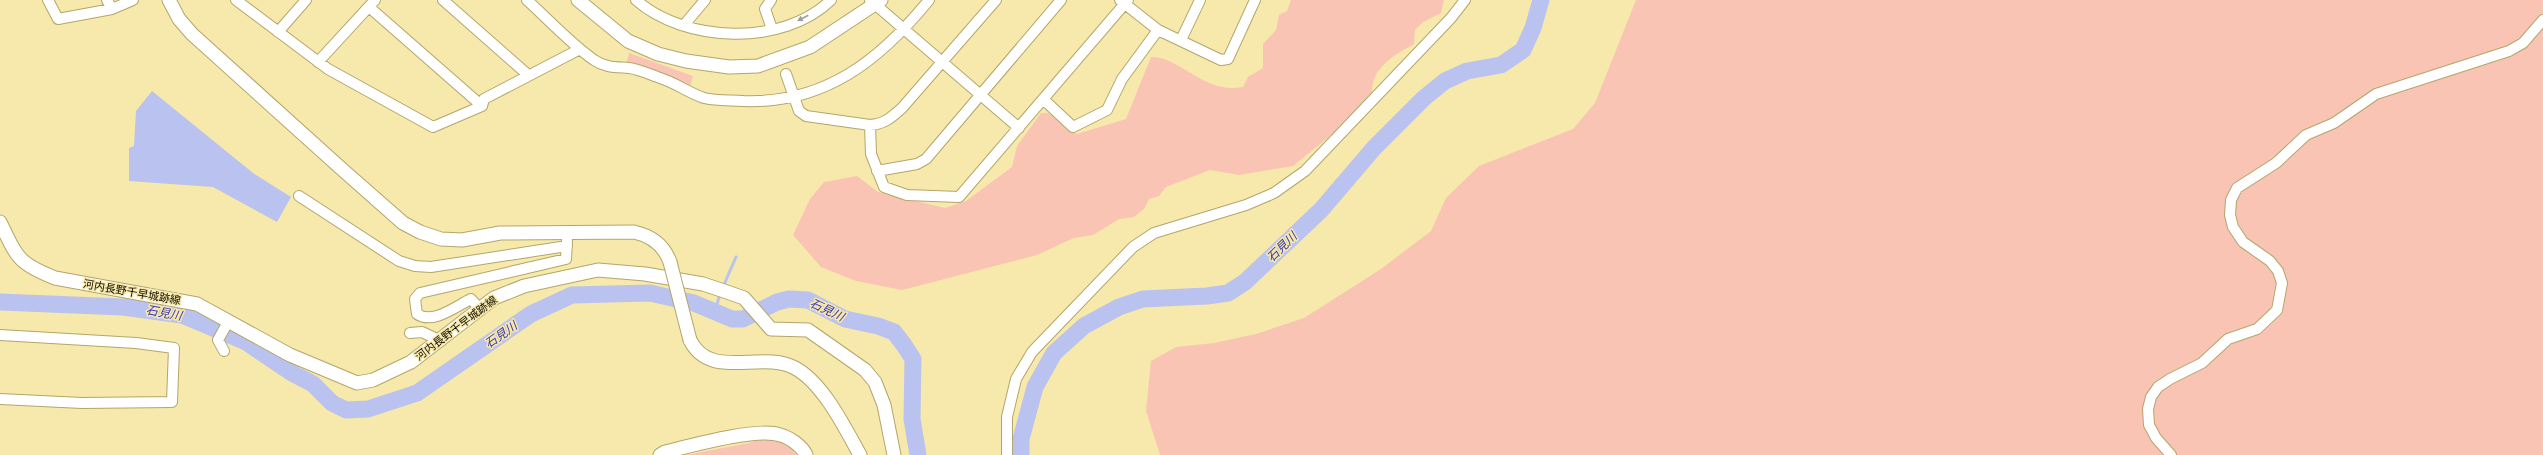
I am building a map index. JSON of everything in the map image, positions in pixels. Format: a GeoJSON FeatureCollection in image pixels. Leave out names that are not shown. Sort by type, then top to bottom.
{"type":"FeatureCollection","features":[{"type":"Feature","properties":{"kind":"street"},"geometry":{"type":"LineString","coordinates":[[48,0],[58,19],[133,0]]}},
{"type":"Feature","properties":{"kind":"street"},"geometry":{"type":"LineString","coordinates":[[169,0],[179,19],[192,34],[403,223],[420,232],[441,239],[462,240],[500,233],[625,232],[644,234],[660,244],[670,262],[690,340],[695,351],[706,359],[718,362],[777,362],[795,368],[815,383],[860,455]]}},
{"type":"Feature","properties":{"kind":"street"},"geometry":{"type":"LineString","coordinates":[[278,32],[306,0]]}},
{"type":"Feature","properties":{"kind":"street"},"geometry":{"type":"LineString","coordinates":[[443,0],[527,74]]}},
{"type":"Feature","properties":{"kind":"street"},"geometry":{"type":"LineString","coordinates":[[527,0],[580,49],[596,61],[611,68],[630,68],[669,81],[705,98],[756,101],[794,98],[850,74],[884,50],[905,29],[929,0]]}},
{"type":"Feature","properties":{"kind":"street"},"geometry":{"type":"LineString","coordinates":[[578,0],[628,41],[658,54],[686,61],[729,66],[758,66],[810,47],[876,2],[1019,128]]}},
{"type":"Feature","properties":{"kind":"street"},"geometry":{"type":"LineString","coordinates":[[636,0],[670,21],[716,33],[740,34],[772,29],[800,20],[831,0]]}},
{"type":"Feature","properties":{"kind":"street"},"geometry":{"type":"LineString","coordinates":[[684,25],[705,0]]}},
{"type":"Feature","properties":{"kind":"street"},"geometry":{"type":"LineString","coordinates":[[771,0],[765,9],[772,29]]}},
{"type":"Feature","properties":{"kind":"street"},"geometry":{"type":"LineString","coordinates":[[786,74],[799,111],[806,116],[870,125],[880,124],[889,120],[943,62],[996,0]]}},
{"type":"Feature","properties":{"kind":"street"},"geometry":{"type":"LineString","coordinates":[[877,171],[918,164],[926,158],[1060,0]]}},
{"type":"Feature","properties":{"kind":"street"},"geometry":{"type":"LineString","coordinates":[[1181,40],[1200,0]]}},
{"type":"Feature","properties":{"kind":"street"},"geometry":{"type":"LineString","coordinates":[[870,125],[871,154],[884,187],[896,193],[959,197],[1044,99],[1124,1],[1158,30],[1221,60],[1228,59],[1255,0]]}},
{"type":"Feature","properties":{"kind":"street"},"geometry":{"type":"LineString","coordinates":[[1007,455],[1007,417],[1016,379],[1032,352],[1133,247],[1154,233],[1246,205],[1274,193],[1304,171],[1451,18],[1465,0]]}},
{"type":"Feature","properties":{"kind":"street"},"geometry":{"type":"LineString","coordinates":[[237,1],[343,79],[433,127],[482,106]]}},
{"type":"Feature","properties":{"kind":"street"},"geometry":{"type":"LineString","coordinates":[[318,62],[372,3],[482,106]]}},
{"type":"Feature","properties":{"kind":"street"},"geometry":{"type":"LineString","coordinates":[[2171,455],[2156,438],[2149,425],[2148,408],[2151,397],[2158,388],[2170,379],[2202,362],[2228,339],[2257,329],[2277,310],[2282,283],[2278,272],[2270,261],[2243,242],[2233,227],[2230,215],[2231,200],[2237,188],[2276,163],[2306,135],[2334,123],[2376,94],[2509,51],[2523,43],[2543,20]]}},
{"type":"Feature","properties":{"kind":"street"},"geometry":{"type":"LineString","coordinates":[[1044,99],[1073,127],[1108,110],[1122,79],[1158,30]]}},
{"type":"Feature","properties":{"kind":"street"},"geometry":{"type":"LineString","coordinates":[[482,106],[484,99],[527,74],[580,49]]}},
{"type":"Feature","properties":{"kind":"street"},"geometry":{"type":"LineString","coordinates":[[299,196],[398,261],[415,266],[454,264],[566,246]]}},
{"type":"Feature","properties":{"kind":"street","name":"河内長野千早城跡線"},"geometry":{"type":"LineString","coordinates":[[0,222],[17,258],[35,270],[55,278],[197,304],[228,323],[290,355],[357,383],[388,374],[411,362],[441,341],[494,298],[524,286],[598,270],[645,274],[721,290],[744,298],[771,329],[808,330],[865,370],[875,382],[884,405],[894,455]]}},
{"type":"Feature","properties":{"kind":"street"},"geometry":{"type":"LineString","coordinates":[[480,309],[471,299],[432,318],[423,318],[417,314],[415,299],[420,293],[566,259],[567,232]]}},
{"type":"Feature","properties":{"kind":"street"},"geometry":{"type":"LineString","coordinates":[[224,351],[218,340],[228,323]]}},
{"type":"Feature","properties":{"kind":"street"},"geometry":{"type":"LineString","coordinates":[[410,333],[422,332],[441,341]]}},
{"type":"Feature","properties":{"kind":"street"},"geometry":{"type":"LineString","coordinates":[[0,336],[136,343],[174,348],[172,402],[82,403],[0,399]]}},
{"type":"Feature","properties":{"kind":"street"},"geometry":{"type":"LineString","coordinates":[[660,455],[665,452],[760,434],[779,434],[793,441],[806,455]]}},
{"type":"Feature","properties":{"kind":"shaded area"},"geometry":{"type":"Polygon","coordinates":[[[1291,0],[1444,0],[1441,13],[1423,22],[1415,30],[1414,44],[1391,58],[1379,70],[1372,86],[1372,96],[1358,113],[1293,166],[1239,175],[1210,170],[1166,187],[1159,196],[1149,199],[1144,209],[1134,217],[1119,219],[1093,235],[1074,238],[1037,255],[902,290],[856,281],[821,267],[793,235],[810,199],[824,182],[857,176],[878,192],[945,208],[966,201],[1012,167],[1017,146],[1041,113],[1048,113],[1077,134],[1126,119],[1151,57],[1173,63],[1217,86],[1229,88],[1243,87],[1248,77],[1263,68],[1263,44],[1276,30],[1279,15],[1287,11],[1291,0]]]}},
{"type":"Feature","properties":{"kind":"shaded area"},"geometry":{"type":"Polygon","coordinates":[[[1636,0],[2543,0],[2543,455],[1160,455],[1146,411],[1151,361],[1176,347],[1214,343],[1256,334],[1304,318],[1381,269],[1431,231],[1446,198],[1479,166],[1573,129],[1595,103],[1636,0]]]}},
{"type":"Feature","properties":{"kind":"shaded area"},"geometry":{"type":"Polygon","coordinates":[[[629,53],[693,76],[689,89],[626,65],[629,53]]]}},
{"type":"Feature","properties":{"kind":"shaded area"},"geometry":{"type":"Polygon","coordinates":[[[766,437],[783,441],[797,455],[686,455],[749,443],[766,437]]]}},
{"type":"Feature","properties":{"kind":"water"},"geometry":{"type":"Polygon","coordinates":[[[152,91],[253,173],[291,197],[277,222],[213,187],[129,181],[129,148],[134,146],[136,111],[152,91]]]}},
{"type":"Feature","properties":{"kind":"waterway","name":"石見川"},"geometry":{"type":"LineString","coordinates":[[1021,455],[1021,439],[1035,387],[1054,353],[1084,326],[1119,307],[1143,299],[1207,296],[1228,293],[1245,282],[1321,210],[1374,148],[1424,98],[1445,81],[1467,71],[1501,65],[1523,50],[1533,28],[1541,0]]}},
{"type":"Feature","properties":{"kind":"waterway"},"geometry":{"type":"LineString","coordinates":[[723,287],[736,257]]}},
{"type":"Feature","properties":{"kind":"waterway","name":"石見川"},"geometry":{"type":"LineString","coordinates":[[0,302],[123,307],[182,315],[246,342],[292,373],[313,384],[332,403],[346,410],[368,409],[417,393],[531,314],[572,295],[650,293],[694,303],[732,319],[743,319],[777,302],[789,299],[808,300],[845,319],[878,326],[894,332],[904,345],[913,359],[912,419],[918,455]]}},
{"type":"Feature","properties":{"kind":"waterway"},"geometry":{"type":"LineString","coordinates":[[715,311],[720,294]]}}]}
